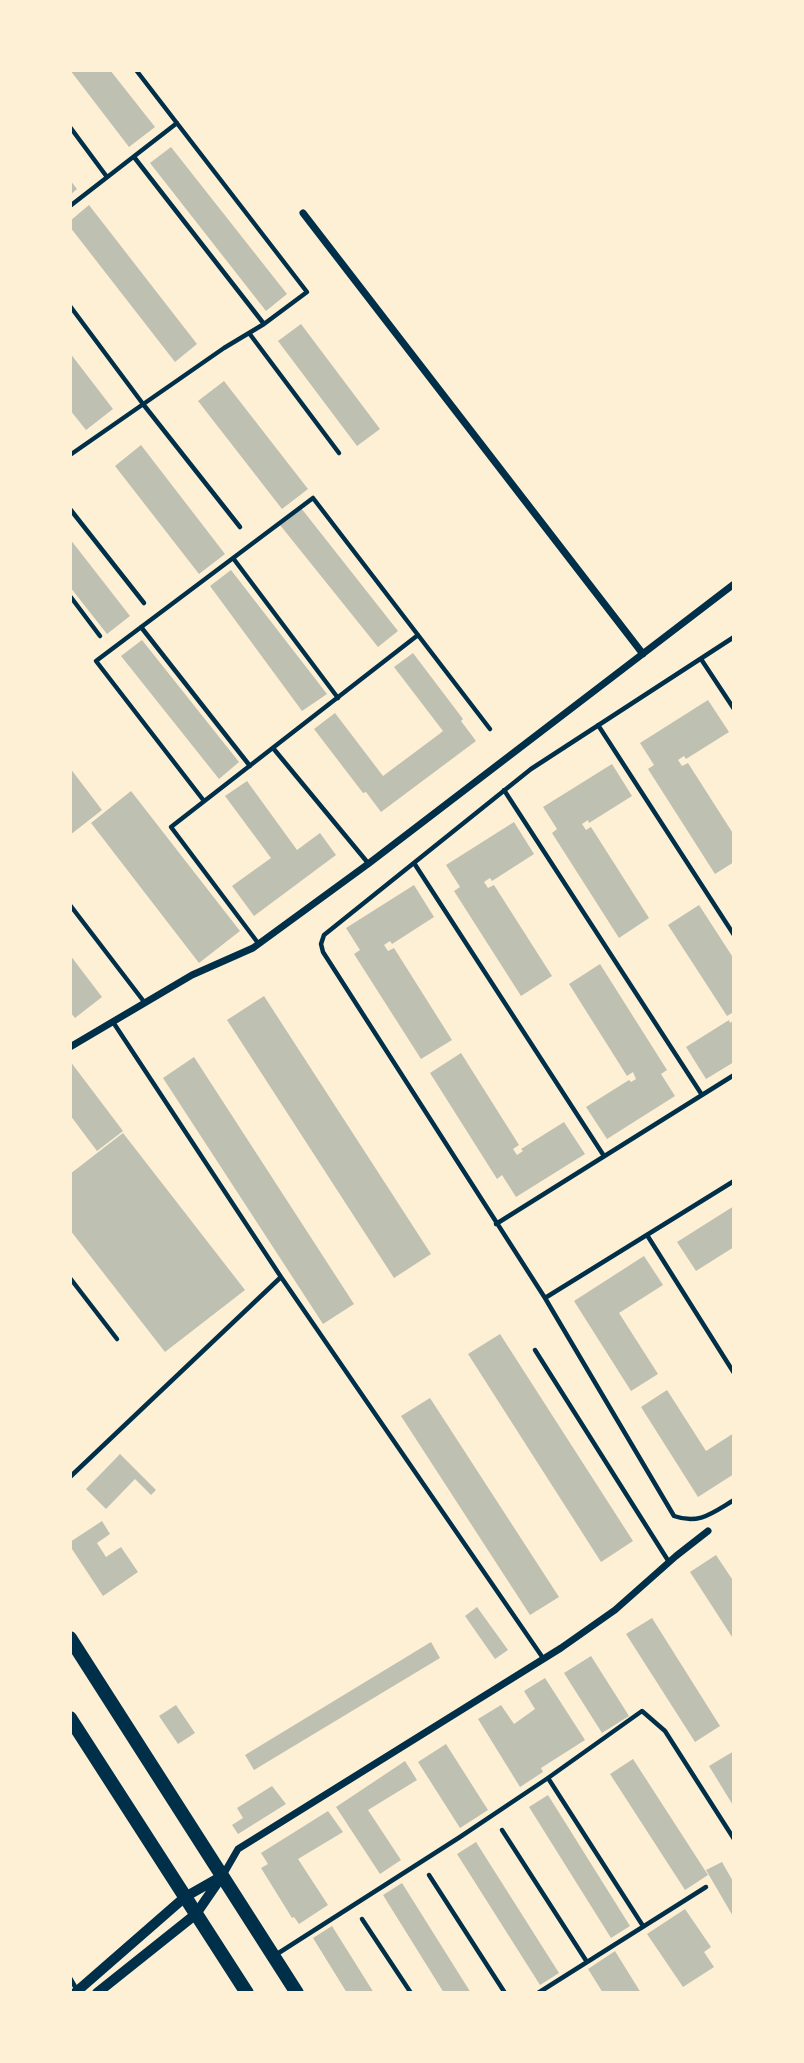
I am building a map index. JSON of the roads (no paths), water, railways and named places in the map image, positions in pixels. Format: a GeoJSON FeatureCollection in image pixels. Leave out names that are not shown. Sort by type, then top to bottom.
{"type":"FeatureCollection","features":[{"type":"Feature","properties":{"kind":"main road"},"geometry":{"type":"LineString","coordinates":[[70,1638],[298,1993]]}},
{"type":"Feature","properties":{"kind":"main road"},"geometry":{"type":"LineString","coordinates":[[70,1718],[247,1993]]}},
{"type":"Feature","properties":{"kind":"street"},"geometry":{"type":"LineString","coordinates":[[303,213],[643,654]]}},
{"type":"Feature","properties":{"kind":"street"},"geometry":{"type":"LineString","coordinates":[[70,1047],[192,975],[236,957],[258,943],[368,864],[734,584]]}},
{"type":"Feature","properties":{"kind":"street"},"geometry":{"type":"LineString","coordinates":[[97,1993],[196,1914],[238,1849],[615,1611],[668,1562],[708,1531]]}},
{"type":"Feature","properties":{"kind":"street"},"geometry":{"type":"LineString","coordinates":[[77,1992],[185,1897],[222,1876]]}},
{"type":"Feature","properties":{"kind":"lane"},"geometry":{"type":"LineString","coordinates":[[70,455],[307,292],[136,70]]}},
{"type":"Feature","properties":{"kind":"lane"},"geometry":{"type":"LineString","coordinates":[[70,206],[177,123]]}},
{"type":"Feature","properties":{"kind":"lane"},"geometry":{"type":"LineString","coordinates":[[70,127],[107,177]]}},
{"type":"Feature","properties":{"kind":"lane"},"geometry":{"type":"LineString","coordinates":[[134,157],[264,324]]}},
{"type":"Feature","properties":{"kind":"lane"},"geometry":{"type":"LineString","coordinates":[[70,306],[240,527]]}},
{"type":"Feature","properties":{"kind":"lane"},"geometry":{"type":"LineString","coordinates":[[249,333],[339,453]]}},
{"type":"Feature","properties":{"kind":"lane"},"geometry":{"type":"LineString","coordinates":[[204,802],[96,660],[313,498],[490,729]]}},
{"type":"Feature","properties":{"kind":"lane"},"geometry":{"type":"LineString","coordinates":[[70,509],[144,603]]}},
{"type":"Feature","properties":{"kind":"lane"},"geometry":{"type":"LineString","coordinates":[[233,558],[338,698]]}},
{"type":"Feature","properties":{"kind":"lane"},"geometry":{"type":"LineString","coordinates":[[70,596],[100,636]]}},
{"type":"Feature","properties":{"kind":"lane"},"geometry":{"type":"LineString","coordinates":[[141,626],[250,766]]}},
{"type":"Feature","properties":{"kind":"lane"},"geometry":{"type":"LineString","coordinates":[[258,943],[171,827],[418,635]]}},
{"type":"Feature","properties":{"kind":"lane"},"geometry":{"type":"LineString","coordinates":[[734,638],[531,769],[324,935],[321,944],[323,952],[545,1298],[674,1516],[696,1520],[734,1500]]}},
{"type":"Feature","properties":{"kind":"lane"},"geometry":{"type":"LineString","coordinates":[[701,659],[734,709]]}},
{"type":"Feature","properties":{"kind":"lane"},"geometry":{"type":"LineString","coordinates":[[598,725],[734,935]]}},
{"type":"Feature","properties":{"kind":"lane"},"geometry":{"type":"LineString","coordinates":[[273,748],[368,864]]}},
{"type":"Feature","properties":{"kind":"lane"},"geometry":{"type":"LineString","coordinates":[[505,790],[702,1095]]}},
{"type":"Feature","properties":{"kind":"lane"},"geometry":{"type":"LineString","coordinates":[[414,863],[604,1156]]}},
{"type":"Feature","properties":{"kind":"lane"},"geometry":{"type":"LineString","coordinates":[[70,905],[145,1003]]}},
{"type":"Feature","properties":{"kind":"lane"},"geometry":{"type":"LineString","coordinates":[[113,1022],[281,1277],[543,1658]]}},
{"type":"Feature","properties":{"kind":"lane"},"geometry":{"type":"LineString","coordinates":[[496,1224],[734,1075]]}},
{"type":"Feature","properties":{"kind":"lane"},"geometry":{"type":"LineString","coordinates":[[545,1298],[734,1181]]}},
{"type":"Feature","properties":{"kind":"lane"},"geometry":{"type":"LineString","coordinates":[[648,1235],[734,1373]]}},
{"type":"Feature","properties":{"kind":"lane"},"geometry":{"type":"LineString","coordinates":[[70,1477],[281,1277]]}},
{"type":"Feature","properties":{"kind":"lane"},"geometry":{"type":"LineString","coordinates":[[70,1278],[117,1339]]}},
{"type":"Feature","properties":{"kind":"lane"},"geometry":{"type":"LineString","coordinates":[[535,1350],[668,1562]]}},
{"type":"Feature","properties":{"kind":"lane"},"geometry":{"type":"LineString","coordinates":[[273,1956],[460,1837],[642,1711],[665,1731],[734,1839]]}},
{"type":"Feature","properties":{"kind":"lane"},"geometry":{"type":"LineString","coordinates":[[548,1778],[643,1926]]}},
{"type":"Feature","properties":{"kind":"lane"},"geometry":{"type":"LineString","coordinates":[[502,1830],[587,1962]]}},
{"type":"Feature","properties":{"kind":"lane"},"geometry":{"type":"LineString","coordinates":[[429,1875],[505,1993]]}},
{"type":"Feature","properties":{"kind":"lane"},"geometry":{"type":"LineString","coordinates":[[538,1993],[705,1887]]}},
{"type":"Feature","properties":{"kind":"lane"},"geometry":{"type":"LineString","coordinates":[[362,1919],[411,1993]]}},
{"type":"Feature","properties":{"kind":"lane"},"geometry":{"type":"LineString","coordinates":[[70,1978],[77,1992]]}}]}
